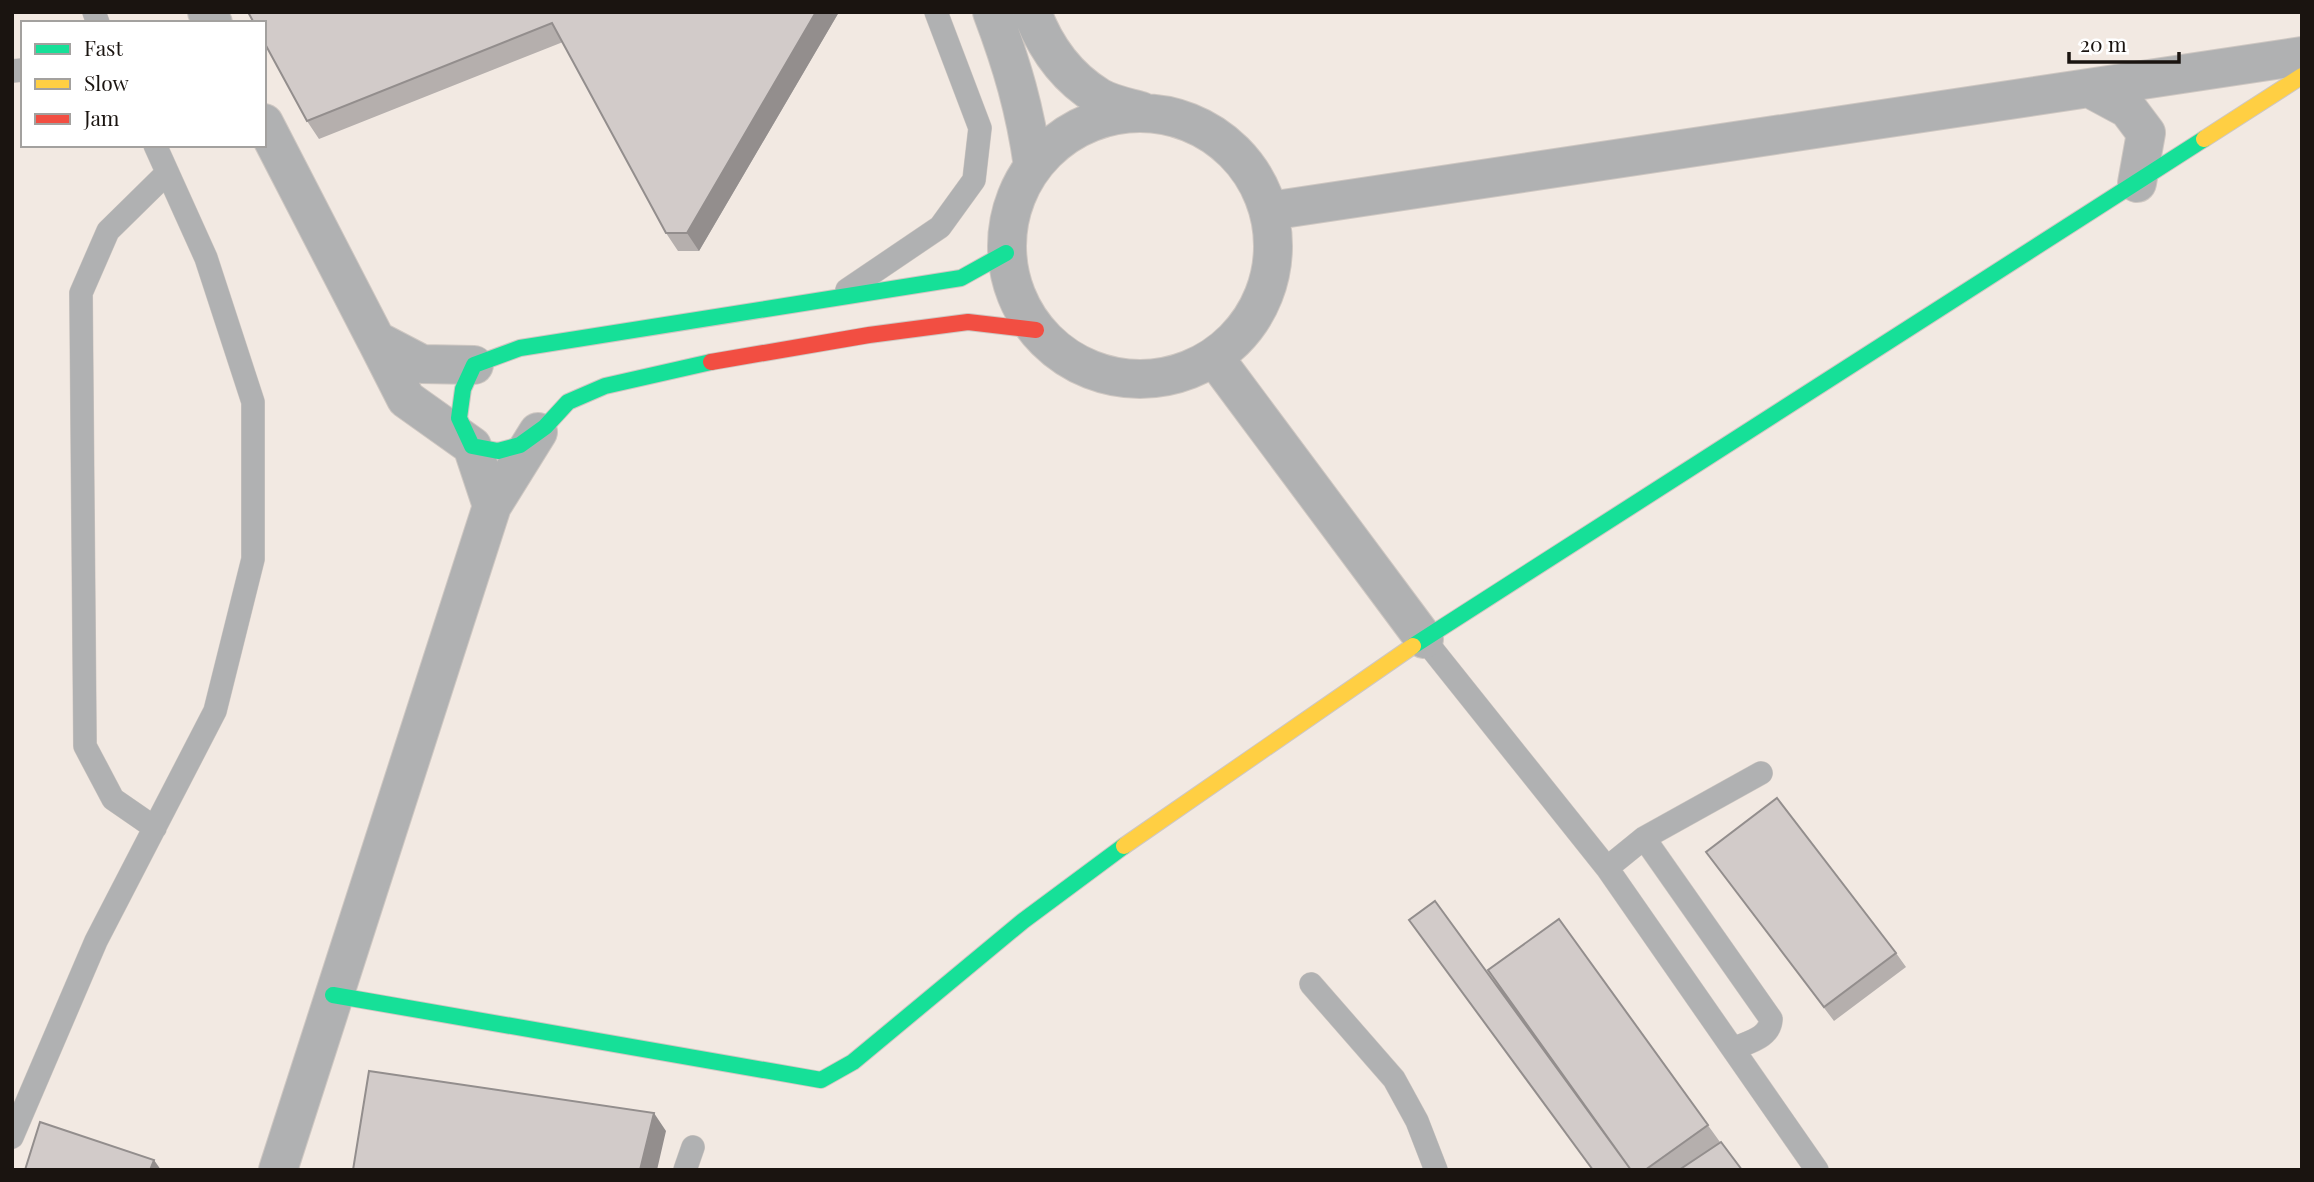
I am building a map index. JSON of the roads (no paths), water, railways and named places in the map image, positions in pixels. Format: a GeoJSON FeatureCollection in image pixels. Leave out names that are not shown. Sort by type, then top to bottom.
{"type":"FeatureCollection","features":[{"type":"Feature","properties":{"kind":"street"},"geometry":{"type":"LineString","coordinates":[[992,12],[1026,117],[1033,166]]}},
{"type":"Feature","properties":{"kind":"street"},"geometry":{"type":"LineString","coordinates":[[1032,12],[1042,38],[1068,73],[1100,98],[1146,113],[1173,117],[1199,127],[1223,142],[1243,162],[1258,185],[1269,211],[1274,239],[1272,266],[1265,293],[1252,318],[1235,340],[1213,357],[1189,370],[1161,378],[1133,379],[1080,365],[1056,350],[1036,330],[1021,307],[1011,281],[1006,253],[1007,226],[1014,199],[1044,152],[1091,121],[1118,114],[1146,113]]}},
{"type":"Feature","properties":{"kind":"street"},"geometry":{"type":"LineString","coordinates":[[1269,211],[2302,56]]}},
{"type":"Feature","properties":{"kind":"street"},"geometry":{"type":"LineString","coordinates":[[333,995],[821,1080],[853,1062],[1023,922],[1144,831],[1424,639],[2302,76]]}},
{"type":"Feature","properties":{"kind":"street"},"geometry":{"type":"LineString","coordinates":[[2089,88],[2128,109],[2146,133],[2137,183]]}},
{"type":"Feature","properties":{"kind":"street"},"geometry":{"type":"LineString","coordinates":[[266,127],[406,398],[472,446],[498,451],[520,444],[538,432],[568,402],[605,386],[728,358],[968,322],[1036,330]]}},
{"type":"Feature","properties":{"kind":"street"},"geometry":{"type":"LineString","coordinates":[[376,340],[422,364],[474,365],[520,348],[961,278],[1006,253]]}},
{"type":"Feature","properties":{"kind":"street"},"geometry":{"type":"LineString","coordinates":[[1213,357],[1424,639]]}},
{"type":"Feature","properties":{"kind":"street"},"geometry":{"type":"LineString","coordinates":[[474,365],[463,389],[459,418],[472,446],[492,506]]}},
{"type":"Feature","properties":{"kind":"street"},"geometry":{"type":"LineString","coordinates":[[278,1170],[492,506],[538,432]]}},
{"type":"Feature","properties":{"kind":"lane"},"geometry":{"type":"LineString","coordinates":[[835,298],[940,227],[974,180],[980,128],[936,12]]}},
{"type":"Feature","properties":{"kind":"lane"},"geometry":{"type":"LineString","coordinates":[[12,1137],[96,941],[215,711],[253,559],[253,402],[206,258],[156,147]]}},
{"type":"Feature","properties":{"kind":"lane"},"geometry":{"type":"LineString","coordinates":[[155,828],[113,799],[85,746],[81,293],[108,231],[167,173]]}},
{"type":"Feature","properties":{"kind":"lane"},"geometry":{"type":"LineString","coordinates":[[1424,639],[1607,868],[1817,1170]]}},
{"type":"Feature","properties":{"kind":"lane"},"geometry":{"type":"LineString","coordinates":[[1607,868],[1644,838],[1761,773]]}},
{"type":"Feature","properties":{"kind":"lane"},"geometry":{"type":"LineString","coordinates":[[1644,838],[1771,1019],[1770,1028],[1764,1035],[1733,1049]]}},
{"type":"Feature","properties":{"kind":"lane"},"geometry":{"type":"LineString","coordinates":[[1311,984],[1394,1079],[1416,1121],[1436,1170]]}},
{"type":"Feature","properties":{"kind":"lane"},"geometry":{"type":"LineString","coordinates":[[685,1170],[693,1147]]}}]}
